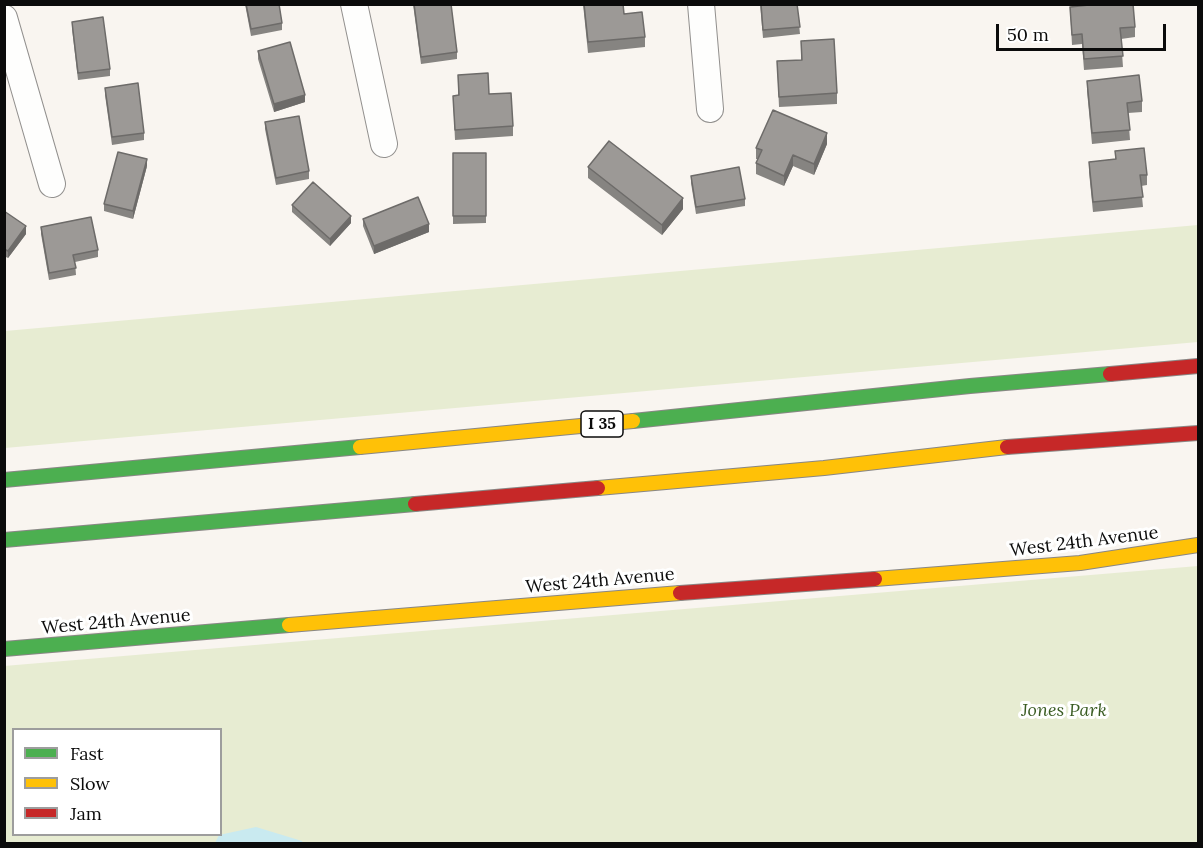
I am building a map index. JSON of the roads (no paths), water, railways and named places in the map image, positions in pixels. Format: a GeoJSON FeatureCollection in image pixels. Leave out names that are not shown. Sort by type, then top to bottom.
{"type":"FeatureCollection","features":[{"type":"Feature","properties":{"kind":"main road","name":"I 35"},"geometry":{"type":"LineString","coordinates":[[4,480],[1198,366]]}},
{"type":"Feature","properties":{"kind":"main road"},"geometry":{"type":"LineString","coordinates":[[4,540],[824,468],[1005,447],[1198,433]]}},
{"type":"Feature","properties":{"kind":"main road","name":"West 24th Avenue"},"geometry":{"type":"LineString","coordinates":[[4,649],[606,598],[1080,563],[1198,545]]}},
{"type":"Feature","properties":{"kind":"street"},"geometry":{"type":"LineString","coordinates":[[354,4],[384,144]]}},
{"type":"Feature","properties":{"kind":"street"},"geometry":{"type":"LineString","coordinates":[[701,4],[710,109]]}},
{"type":"Feature","properties":{"kind":"street"},"geometry":{"type":"LineString","coordinates":[[4,18],[52,184]]}},
{"type":"Feature","properties":{"kind":"water"},"geometry":{"type":"Polygon","coordinates":[[[256,827],[303,843],[215,843],[222,834],[256,827]]]}},
{"type":"Feature","properties":{"kind":"park label","name":"Jones Park"},"geometry":{"type":"Point","coordinates":[1064,711]}}]}
